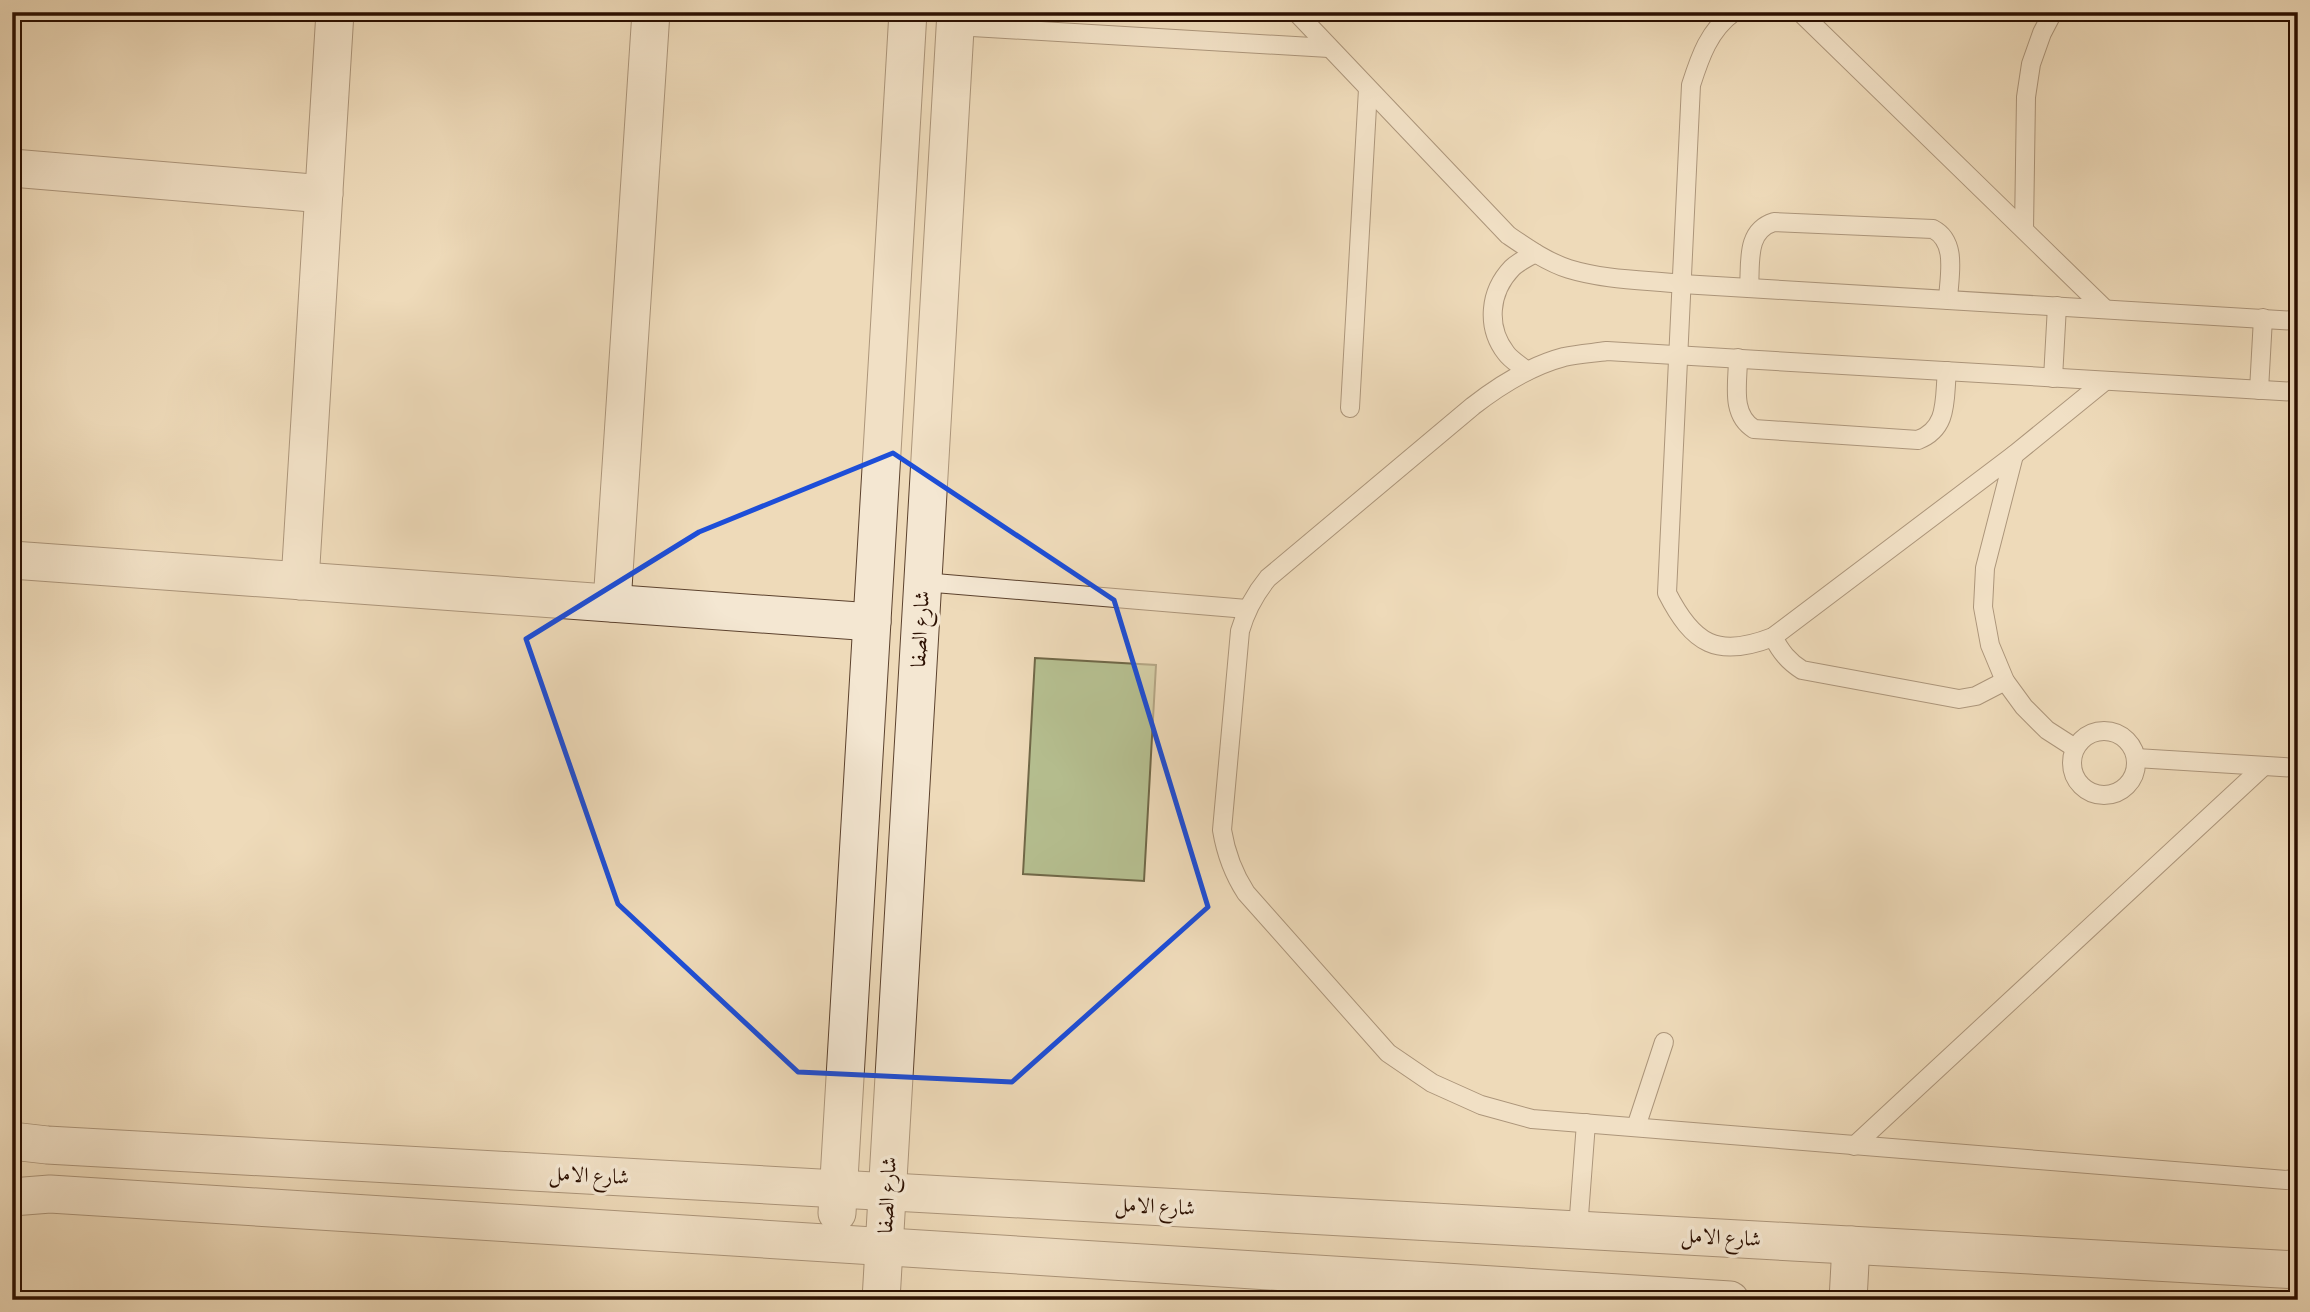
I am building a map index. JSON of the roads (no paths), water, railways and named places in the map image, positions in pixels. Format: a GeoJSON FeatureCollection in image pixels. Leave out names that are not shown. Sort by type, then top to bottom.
{"type":"FeatureCollection","features":[{"type":"Feature","properties":{"kind":"street"},"geometry":{"type":"LineString","coordinates":[[300,581],[335,12]]}},
{"type":"Feature","properties":{"kind":"street"},"geometry":{"type":"LineString","coordinates":[[611,603],[651,12]]}},
{"type":"Feature","properties":{"kind":"street"},"geometry":{"type":"LineString","coordinates":[[835,1243],[908,12]]}},
{"type":"Feature","properties":{"kind":"street","name":"شارع الصفا"},"geometry":{"type":"LineString","coordinates":[[881,1300],[956,19]]}},
{"type":"Feature","properties":{"kind":"street"},"geometry":{"type":"LineString","coordinates":[[12,168],[324,194]]}},
{"type":"Feature","properties":{"kind":"street"},"geometry":{"type":"LineString","coordinates":[[12,560],[872,622]]}},
{"type":"Feature","properties":{"kind":"street","name":"شارع الامل"},"geometry":{"type":"LineString","coordinates":[[12,1140],[61,1146],[2298,1270]]}},
{"type":"Feature","properties":{"kind":"street"},"geometry":{"type":"LineString","coordinates":[[12,1197],[50,1194],[1730,1300]]}},
{"type":"Feature","properties":{"kind":"street"},"geometry":{"type":"LineString","coordinates":[[1848,1300],[1852,1245]]}},
{"type":"Feature","properties":{"kind":"lane"},"geometry":{"type":"LineString","coordinates":[[1296,12],[1508,235],[1535,253],[1568,268],[1604,277],[1682,284],[2298,321]]}},
{"type":"Feature","properties":{"kind":"lane"},"geometry":{"type":"LineString","coordinates":[[1734,12],[1712,33],[1690,85],[1667,593],[1681,620],[1699,637],[1723,647],[1749,647],[1773,637],[2014,455],[2105,381]]}},
{"type":"Feature","properties":{"kind":"lane"},"geometry":{"type":"LineString","coordinates":[[1800,12],[2105,309]]}},
{"type":"Feature","properties":{"kind":"lane"},"geometry":{"type":"LineString","coordinates":[[2024,229],[2026,97],[2031,64],[2053,12]]}},
{"type":"Feature","properties":{"kind":"lane"},"geometry":{"type":"LineString","coordinates":[[956,19],[1329,48]]}},
{"type":"Feature","properties":{"kind":"lane"},"geometry":{"type":"LineString","coordinates":[[1350,408],[1368,89]]}},
{"type":"Feature","properties":{"kind":"lane"},"geometry":{"type":"LineString","coordinates":[[1749,288],[1752,240],[1764,225],[1774,222],[1933,229],[1941,233],[1950,248],[1948,300]]}},
{"type":"Feature","properties":{"kind":"lane"},"geometry":{"type":"LineString","coordinates":[[1527,371],[1507,355],[1495,334],[1492,310],[1498,285],[1513,266],[1535,253]]}},
{"type":"Feature","properties":{"kind":"lane"},"geometry":{"type":"LineString","coordinates":[[2053,378],[2057,306]]}},
{"type":"Feature","properties":{"kind":"lane"},"geometry":{"type":"LineString","coordinates":[[2259,390],[2263,318]]}},
{"type":"Feature","properties":{"kind":"lane"},"geometry":{"type":"LineString","coordinates":[[2298,392],[1607,351],[1563,357],[1527,371],[1473,406],[1268,578],[1256,593],[1240,631],[1222,830],[1226,853],[1234,874],[1246,893],[1388,1053],[1432,1083],[1481,1105],[1532,1119],[2286,1180],[2298,1178]]}},
{"type":"Feature","properties":{"kind":"lane"},"geometry":{"type":"LineString","coordinates":[[1738,358],[1738,407],[1746,424],[1754,429],[1918,439],[1928,436],[1942,420],[1947,371]]}},
{"type":"Feature","properties":{"kind":"lane"},"geometry":{"type":"LineString","coordinates":[[2014,455],[1985,568],[1983,607],[1990,645],[2006,681],[2024,707],[2047,730],[2075,748]]}},
{"type":"Feature","properties":{"kind":"lane"},"geometry":{"type":"LineString","coordinates":[[923,582],[1247,609]]}},
{"type":"Feature","properties":{"kind":"lane"},"geometry":{"type":"LineString","coordinates":[[1773,637],[1789,662],[1802,670],[1959,699],[1976,696],[2006,681]]}},
{"type":"Feature","properties":{"kind":"lane"},"geometry":{"type":"LineString","coordinates":[[2103,731],[2115,732],[2132,747],[2136,758],[2130,783],[2119,792],[2106,796],[2092,793],[2081,786],[2074,775],[2071,761],[2075,748],[2082,739],[2103,731]]}},
{"type":"Feature","properties":{"kind":"lane"},"geometry":{"type":"LineString","coordinates":[[2136,758],[2298,768]]}},
{"type":"Feature","properties":{"kind":"lane"},"geometry":{"type":"LineString","coordinates":[[1854,1146],[2264,765]]}},
{"type":"Feature","properties":{"kind":"lane"},"geometry":{"type":"LineString","coordinates":[[1636,1127],[1664,1042]]}},
{"type":"Feature","properties":{"kind":"lane"},"geometry":{"type":"LineString","coordinates":[[1578,1229],[1586,1123]]}}]}
